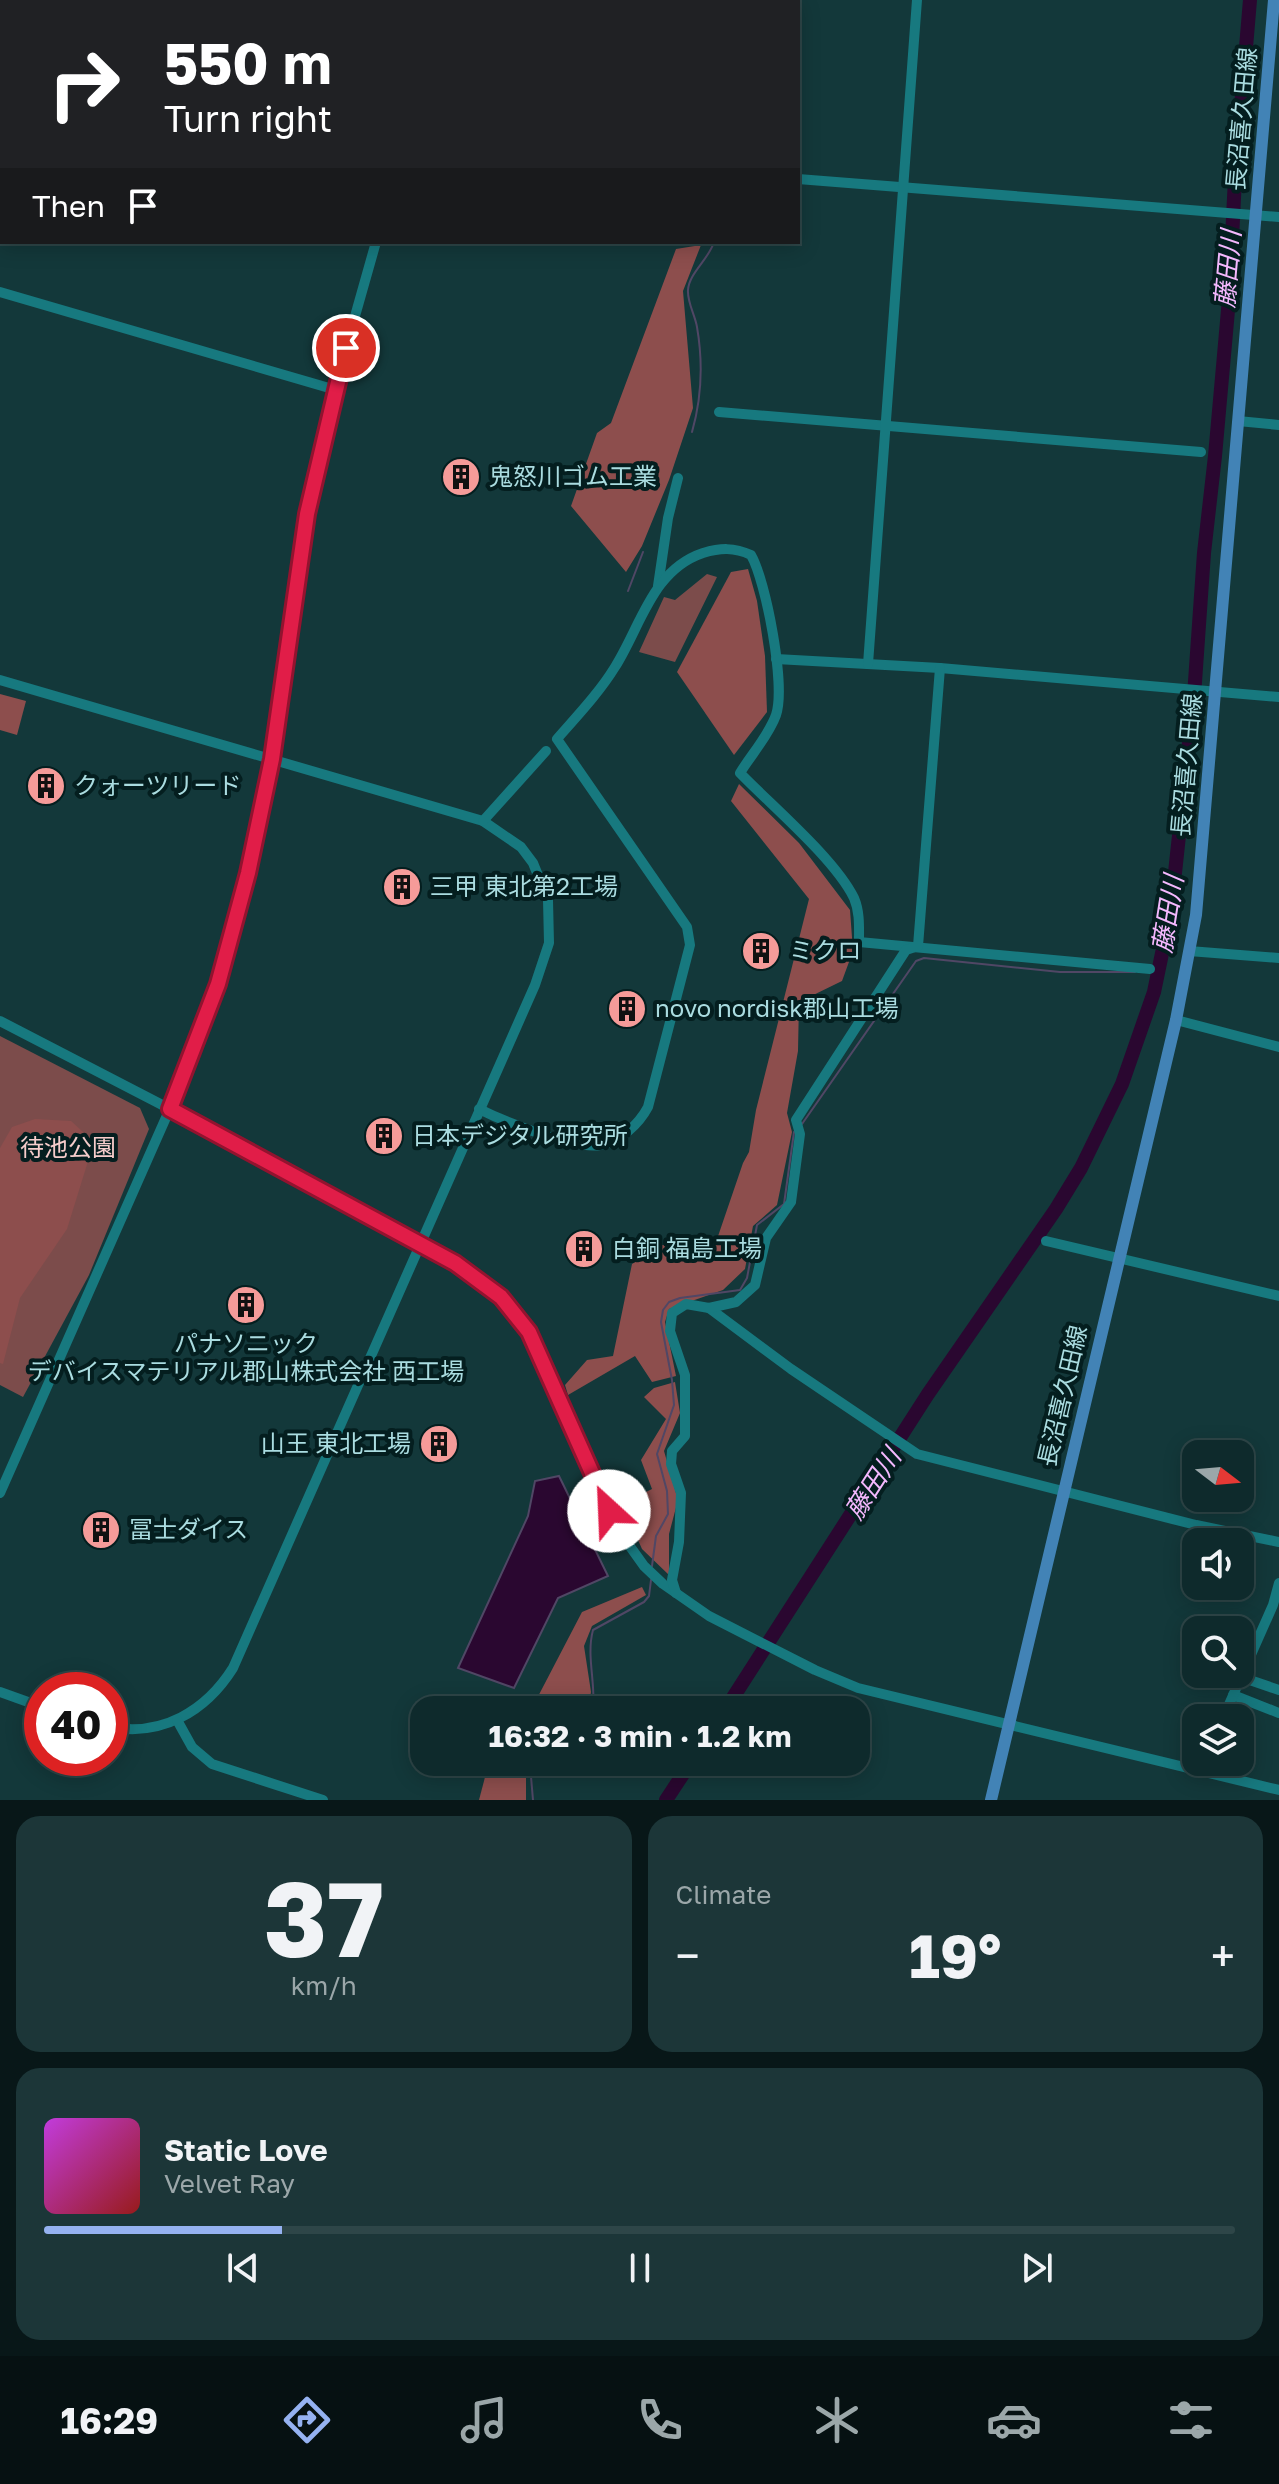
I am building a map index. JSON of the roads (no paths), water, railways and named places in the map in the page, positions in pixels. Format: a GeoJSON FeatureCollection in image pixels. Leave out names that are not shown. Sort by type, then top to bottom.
{"type":"FeatureCollection","features":[{"type":"Feature","properties":{"kind":"main road","name":"長沼喜久田線"},"geometry":{"type":"LineString","coordinates":[[991,1800],[1176,1020],[1189,951],[1199,886],[1212,692],[1274,0]]}},
{"type":"Feature","properties":{"kind":"street"},"geometry":{"type":"LineString","coordinates":[[868,664],[917,0]]}},
{"type":"Feature","properties":{"kind":"street"},"geometry":{"type":"LineString","coordinates":[[800,179],[1279,217]]}},
{"type":"Feature","properties":{"kind":"street"},"geometry":{"type":"LineString","coordinates":[[0,1493],[170,1109],[218,984],[242,902],[272,759],[304,534],[336,390],[375,244]]}},
{"type":"Feature","properties":{"kind":"street"},"geometry":{"type":"LineString","coordinates":[[0,292],[336,390]]}},
{"type":"Feature","properties":{"kind":"street"},"geometry":{"type":"LineString","coordinates":[[719,412],[1201,452]]}},
{"type":"Feature","properties":{"kind":"street"},"geometry":{"type":"LineString","coordinates":[[1238,421],[1279,425]]}},
{"type":"Feature","properties":{"kind":"street"},"geometry":{"type":"LineString","coordinates":[[658,588],[668,518],[678,478]]}},
{"type":"Feature","properties":{"kind":"street"},"geometry":{"type":"LineString","coordinates":[[479,1109],[502,1120],[587,1146],[617,1139],[633,1126],[648,1107],[690,945],[687,927],[557,739],[616,666],[640,616],[675,567],[715,549],[731,548],[751,555],[760,576],[776,659],[780,702],[776,717],[740,773],[840,876],[855,900],[860,918],[859,942],[1150,969]]}},
{"type":"Feature","properties":{"kind":"street"},"geometry":{"type":"LineString","coordinates":[[776,659],[940,668],[1279,697]]}},
{"type":"Feature","properties":{"kind":"street"},"geometry":{"type":"LineString","coordinates":[[918,946],[940,668]]}},
{"type":"Feature","properties":{"kind":"street"},"geometry":{"type":"LineString","coordinates":[[0,680],[483,821],[521,847],[533,863],[548,900],[549,943],[543,964],[233,1668],[208,1700],[189,1715],[154,1728],[128,1729]]}},
{"type":"Feature","properties":{"kind":"street"},"geometry":{"type":"LineString","coordinates":[[483,821],[546,751]]}},
{"type":"Feature","properties":{"kind":"street"},"geometry":{"type":"LineString","coordinates":[[677,1594],[672,1580],[679,1542],[681,1493],[671,1464],[672,1451],[685,1436],[685,1375],[670,1331],[672,1313],[686,1304],[709,1308],[736,1302],[755,1285],[766,1238],[791,1202],[800,1134],[796,1120],[906,950],[918,946]]}},
{"type":"Feature","properties":{"kind":"street"},"geometry":{"type":"LineString","coordinates":[[1189,951],[1279,958]]}},
{"type":"Feature","properties":{"kind":"street"},"geometry":{"type":"LineString","coordinates":[[1176,1020],[1279,1047]]}},
{"type":"Feature","properties":{"kind":"street"},"geometry":{"type":"LineString","coordinates":[[0,1021],[170,1109],[455,1263],[482,1281],[501,1297],[529,1332],[619,1531],[648,1570],[709,1616],[858,1688],[1182,1761]]}},
{"type":"Feature","properties":{"kind":"street"},"geometry":{"type":"LineString","coordinates":[[1046,1241],[1279,1296]]}},
{"type":"Feature","properties":{"kind":"street"},"geometry":{"type":"LineString","coordinates":[[709,1308],[791,1369],[917,1454],[1196,1525],[1279,1542]]}},
{"type":"Feature","properties":{"kind":"street"},"geometry":{"type":"LineString","coordinates":[[1254,1648],[1279,1583]]}},
{"type":"Feature","properties":{"kind":"street"},"geometry":{"type":"LineString","coordinates":[[1254,1681],[1279,1690]]}},
{"type":"Feature","properties":{"kind":"street"},"geometry":{"type":"LineString","coordinates":[[1229,1704],[1236,1688]]}},
{"type":"Feature","properties":{"kind":"street"},"geometry":{"type":"LineString","coordinates":[[0,1692],[24,1701]]}},
{"type":"Feature","properties":{"kind":"street"},"geometry":{"type":"LineString","coordinates":[[1233,1695],[1279,1713]]}},
{"type":"Feature","properties":{"kind":"street"},"geometry":{"type":"LineString","coordinates":[[177,1720],[192,1747],[212,1764],[288,1795],[323,1800]]}},
{"type":"Feature","properties":{"kind":"street"},"geometry":{"type":"LineString","coordinates":[[1236,1776],[1279,1790]]}},
{"type":"Feature","properties":{"kind":"waterway","name":"藤田川"},"geometry":{"type":"LineString","coordinates":[[734,1696],[928,1394],[1081,1168],[1122,1084],[1154,992],[1171,910],[1194,696],[1204,553],[1229,299],[1235,178],[1250,0]]}},
{"type":"Feature","properties":{"kind":"waterway"},"geometry":{"type":"LineString","coordinates":[[692,432],[700,393],[701,366],[697,327],[688,290],[713,244]]}},
{"type":"Feature","properties":{"kind":"waterway"},"geometry":{"type":"LineString","coordinates":[[628,591],[643,552]]}},
{"type":"Feature","properties":{"kind":"waterway"},"geometry":{"type":"LineString","coordinates":[[802,1124],[916,961],[924,958],[1060,972],[1135,972]]}},
{"type":"Feature","properties":{"kind":"waterway"},"geometry":{"type":"LineString","coordinates":[[652,1566],[656,1536],[668,1514],[667,1491],[657,1454],[674,1405],[661,1322],[663,1310],[669,1302],[680,1298],[740,1290],[747,1278],[757,1225],[784,1204],[794,1132]]}},
{"type":"Feature","properties":{"kind":"waterway"},"geometry":{"type":"LineString","coordinates":[[593,1696],[590,1650],[593,1630],[644,1602],[649,1596],[651,1580]]}},
{"type":"Feature","properties":{"kind":"waterway"},"geometry":{"type":"LineString","coordinates":[[531,1776],[533,1800]]}},
{"type":"Feature","properties":{"kind":"waterway","name":"藤田川"},"geometry":{"type":"LineString","coordinates":[[666,1800],[682,1776]]}},
{"type":"Feature","properties":{"kind":"place","name":"鬼怒川ゴム工業"},"geometry":{"type":"Point","coordinates":[461,477]}},
{"type":"Feature","properties":{"kind":"place","name":"クォーツリード"},"geometry":{"type":"Point","coordinates":[46,786]}},
{"type":"Feature","properties":{"kind":"place","name":"三甲 東北第2工場"},"geometry":{"type":"Point","coordinates":[402,887]}},
{"type":"Feature","properties":{"kind":"place","name":"ミクロ"},"geometry":{"type":"Point","coordinates":[761,951]}},
{"type":"Feature","properties":{"kind":"place","name":"novo nordisk郡山工場"},"geometry":{"type":"Point","coordinates":[627,1009]}},
{"type":"Feature","properties":{"kind":"place","name":"日本デジタル研究所"},"geometry":{"type":"Point","coordinates":[384,1136]}},
{"type":"Feature","properties":{"kind":"place","name":"白銅 福島工場"},"geometry":{"type":"Point","coordinates":[584,1249]}},
{"type":"Feature","properties":{"kind":"place","name":"パナソニック デバイスマテリアル郡山株式会社 西工場"},"geometry":{"type":"Point","coordinates":[246,1305]}},
{"type":"Feature","properties":{"kind":"place","name":"山王 東北工場"},"geometry":{"type":"Point","coordinates":[439,1444]}},
{"type":"Feature","properties":{"kind":"place","name":"冨士ダイス"},"geometry":{"type":"Point","coordinates":[101,1530]}},
{"type":"Feature","properties":{"kind":"park label","name":"待池公園"},"geometry":{"type":"Point","coordinates":[68,1148]}}]}
